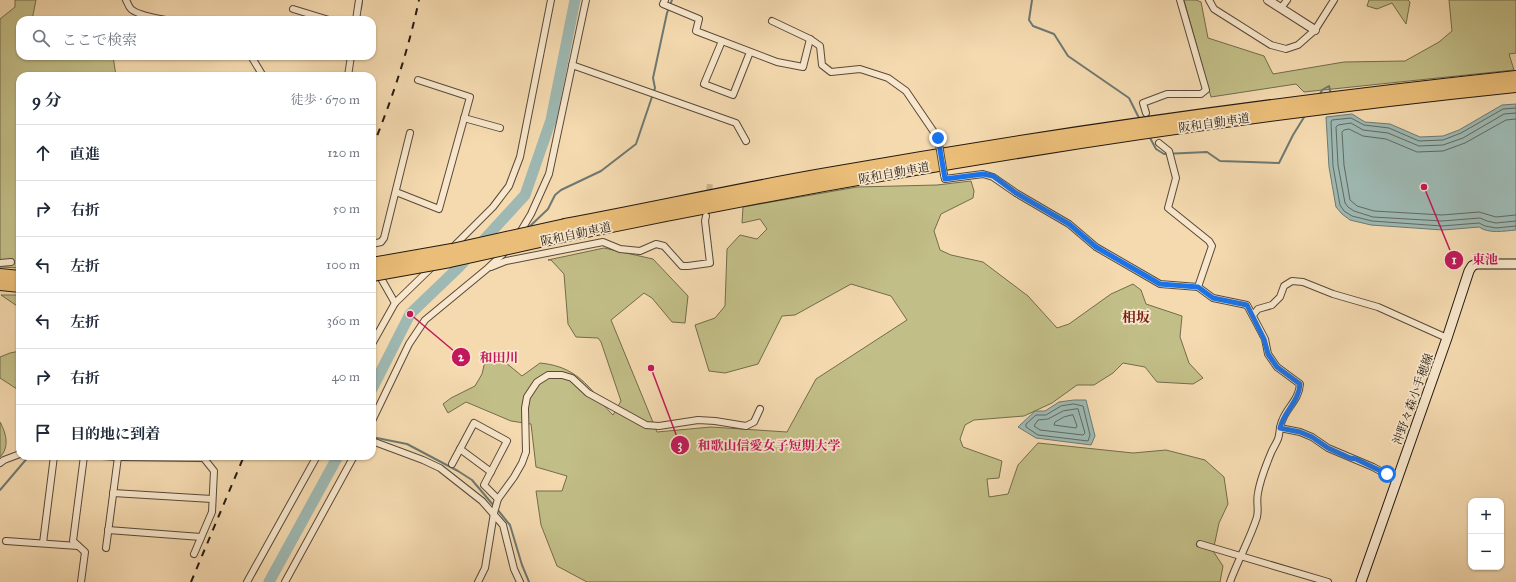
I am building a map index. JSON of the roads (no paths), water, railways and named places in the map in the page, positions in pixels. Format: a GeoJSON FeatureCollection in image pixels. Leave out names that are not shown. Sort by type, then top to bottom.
{"type":"FeatureCollection","features":[{"type":"Feature","properties":{"kind":"highway","name":"阪和自動車道"},"geometry":{"type":"LineString","coordinates":[[376,263],[566,230],[819,175],[913,159],[1154,121],[1309,105],[1516,77]]}},
{"type":"Feature","properties":{"kind":"highway","name":"阪和自動車道"},"geometry":{"type":"LineString","coordinates":[[1363,98],[1516,86]]}},
{"type":"Feature","properties":{"kind":"highway","name":"阪和自動車道"},"geometry":{"type":"LineString","coordinates":[[376,274],[450,261],[566,230]]}},
{"type":"Feature","properties":{"kind":"highway"},"geometry":{"type":"LineString","coordinates":[[0,275],[16,277]]}},
{"type":"Feature","properties":{"kind":"highway"},"geometry":{"type":"LineString","coordinates":[[0,284],[16,286]]}},
{"type":"Feature","properties":{"kind":"main road","name":"沖野々森小手穂線"},"geometry":{"type":"LineString","coordinates":[[1361,582],[1469,272],[1472,266],[1482,263],[1516,264]]}},
{"type":"Feature","properties":{"kind":"street"},"geometry":{"type":"LineString","coordinates":[[126,0],[132,11],[148,16]]}},
{"type":"Feature","properties":{"kind":"street"},"geometry":{"type":"LineString","coordinates":[[357,16],[359,0]]}},
{"type":"Feature","properties":{"kind":"street"},"geometry":{"type":"LineString","coordinates":[[376,337],[395,303],[471,231],[493,208],[509,186],[520,157],[551,0]]}},
{"type":"Feature","properties":{"kind":"street"},"geometry":{"type":"LineString","coordinates":[[376,413],[409,344],[426,320],[488,268],[512,244],[532,214],[549,174],[586,0]]}},
{"type":"Feature","properties":{"kind":"street"},"geometry":{"type":"LineString","coordinates":[[665,0],[663,4],[699,19],[696,31],[776,62],[804,68],[810,39]]}},
{"type":"Feature","properties":{"kind":"street"},"geometry":{"type":"LineString","coordinates":[[1146,113],[1143,103],[1167,94],[1201,94],[1206,90],[1180,0]]}},
{"type":"Feature","properties":{"kind":"street"},"geometry":{"type":"LineString","coordinates":[[1208,0],[1214,9],[1270,45],[1286,49],[1298,45],[1315,30],[1334,0]]}},
{"type":"Feature","properties":{"kind":"street"},"geometry":{"type":"LineString","coordinates":[[1268,0],[1315,30]]}},
{"type":"Feature","properties":{"kind":"street"},"geometry":{"type":"LineString","coordinates":[[1281,8],[1287,0]]}},
{"type":"Feature","properties":{"kind":"street"},"geometry":{"type":"LineString","coordinates":[[294,9],[316,16]]}},
{"type":"Feature","properties":{"kind":"street"},"geometry":{"type":"LineString","coordinates":[[772,21],[810,39],[820,46],[822,65],[831,72],[860,69],[888,78],[906,91],[938,138],[945,179],[983,174],[993,176],[1016,193],[1069,224],[1096,247],[1160,284],[1198,287],[1213,298],[1247,305],[1264,339],[1268,354],[1277,367],[1300,384],[1300,390],[1294,404],[1287,411],[1281,422],[1278,439],[1271,453],[1258,493],[1257,503],[1259,509],[1257,518],[1240,555],[1230,582]]}},
{"type":"Feature","properties":{"kind":"street"},"geometry":{"type":"LineString","coordinates":[[722,41],[704,84],[733,94],[750,52]]}},
{"type":"Feature","properties":{"kind":"street"},"geometry":{"type":"LineString","coordinates":[[253,60],[261,72]]}},
{"type":"Feature","properties":{"kind":"street"},"geometry":{"type":"LineString","coordinates":[[349,72],[350,60]]}},
{"type":"Feature","properties":{"kind":"street"},"geometry":{"type":"LineString","coordinates":[[572,65],[736,124],[746,141]]}},
{"type":"Feature","properties":{"kind":"street"},"geometry":{"type":"LineString","coordinates":[[396,192],[439,208],[470,97],[418,80]]}},
{"type":"Feature","properties":{"kind":"street"},"geometry":{"type":"LineString","coordinates":[[464,118],[500,128]]}},
{"type":"Feature","properties":{"kind":"street"},"geometry":{"type":"LineString","coordinates":[[376,243],[382,242],[384,238],[410,133]]}},
{"type":"Feature","properties":{"kind":"street"},"geometry":{"type":"LineString","coordinates":[[1159,143],[1169,151],[1176,178],[1168,208],[1209,241],[1212,246],[1198,287]]}},
{"type":"Feature","properties":{"kind":"street"},"geometry":{"type":"LineString","coordinates":[[488,268],[506,261],[603,242],[620,249],[640,251],[656,244],[664,246],[682,266],[710,263],[704,221],[706,216]]}},
{"type":"Feature","properties":{"kind":"street"},"geometry":{"type":"LineString","coordinates":[[0,263],[11,262]]}},
{"type":"Feature","properties":{"kind":"street"},"geometry":{"type":"LineString","coordinates":[[376,271],[395,303]]}},
{"type":"Feature","properties":{"kind":"street"},"geometry":{"type":"LineString","coordinates":[[1253,315],[1258,309],[1272,305],[1280,297],[1284,286],[1292,281],[1303,282],[1333,294],[1378,307],[1447,338]]}},
{"type":"Feature","properties":{"kind":"street"},"geometry":{"type":"LineString","coordinates":[[478,582],[485,568],[498,499],[514,477],[526,452],[525,408],[527,397],[537,382],[548,375],[562,375],[572,378],[588,393],[646,425],[659,426],[698,420],[746,426],[754,422],[760,408]]}},
{"type":"Feature","properties":{"kind":"street"},"geometry":{"type":"LineString","coordinates":[[452,464],[474,423],[508,440],[484,485],[498,499]]}},
{"type":"Feature","properties":{"kind":"street"},"geometry":{"type":"LineString","coordinates":[[1280,428],[1300,432],[1312,437],[1328,448],[1373,466],[1397,480]]}},
{"type":"Feature","properties":{"kind":"street"},"geometry":{"type":"LineString","coordinates":[[376,442],[440,468],[482,501],[503,525],[514,569],[520,582]]}},
{"type":"Feature","properties":{"kind":"street"},"geometry":{"type":"LineString","coordinates":[[460,449],[491,472]]}},
{"type":"Feature","properties":{"kind":"street"},"geometry":{"type":"LineString","coordinates":[[0,463],[16,456]]}},
{"type":"Feature","properties":{"kind":"street"},"geometry":{"type":"LineString","coordinates":[[43,543],[53,460]]}},
{"type":"Feature","properties":{"kind":"street"},"geometry":{"type":"LineString","coordinates":[[81,582],[85,552],[73,541],[83,460]]}},
{"type":"Feature","properties":{"kind":"street"},"geometry":{"type":"LineString","coordinates":[[106,548],[118,460]]}},
{"type":"Feature","properties":{"kind":"street"},"geometry":{"type":"LineString","coordinates":[[194,554],[212,512],[214,471],[205,460]]}},
{"type":"Feature","properties":{"kind":"street"},"geometry":{"type":"LineString","coordinates":[[246,582],[315,460]]}},
{"type":"Feature","properties":{"kind":"street"},"geometry":{"type":"LineString","coordinates":[[285,582],[352,460]]}},
{"type":"Feature","properties":{"kind":"street"},"geometry":{"type":"LineString","coordinates":[[113,493],[212,499]]}},
{"type":"Feature","properties":{"kind":"street"},"geometry":{"type":"LineString","coordinates":[[108,530],[201,537]]}},
{"type":"Feature","properties":{"kind":"street"},"geometry":{"type":"LineString","coordinates":[[6,541],[78,546]]}},
{"type":"Feature","properties":{"kind":"street"},"geometry":{"type":"LineString","coordinates":[[1200,544],[1328,582]]}},
{"type":"Feature","properties":{"kind":"water"},"geometry":{"type":"Polygon","coordinates":[[[1516,104],[1516,230],[1487,231],[1479,227],[1443,230],[1371,225],[1350,220],[1336,207],[1329,167],[1326,117],[1352,114],[1365,122],[1390,124],[1420,137],[1443,136],[1459,130],[1502,105],[1516,104]]]}},
{"type":"Feature","properties":{"kind":"water"},"geometry":{"type":"Polygon","coordinates":[[[1086,400],[1095,436],[1091,445],[1036,438],[1018,427],[1035,411],[1045,411],[1059,402],[1086,400]]]}},
{"type":"Feature","properties":{"kind":"waterway"},"geometry":{"type":"LineString","coordinates":[[361,9],[362,0]]}},
{"type":"Feature","properties":{"kind":"waterway"},"geometry":{"type":"LineString","coordinates":[[376,381],[410,314],[459,267],[525,195],[551,120],[575,0]]}},
{"type":"Feature","properties":{"kind":"waterway"},"geometry":{"type":"LineString","coordinates":[[528,228],[548,209],[555,195],[561,190],[601,171],[636,144],[655,88],[653,78],[667,13],[672,0]]}},
{"type":"Feature","properties":{"kind":"waterway"},"geometry":{"type":"LineString","coordinates":[[1032,0],[1029,20],[1033,26],[1054,34],[1068,56],[1129,98],[1140,120]]}},
{"type":"Feature","properties":{"kind":"waterway"},"geometry":{"type":"LineString","coordinates":[[1319,96],[1322,90],[1329,86],[1331,95]]}},
{"type":"Feature","properties":{"kind":"waterway"},"geometry":{"type":"LineString","coordinates":[[1149,136],[1156,149],[1164,154],[1207,152],[1220,161],[1279,163],[1293,135],[1306,114]]}},
{"type":"Feature","properties":{"kind":"waterway"},"geometry":{"type":"LineString","coordinates":[[376,438],[407,444],[458,471],[472,480],[494,506]]}},
{"type":"Feature","properties":{"kind":"waterway"},"geometry":{"type":"LineString","coordinates":[[0,490],[26,460]]}},
{"type":"Feature","properties":{"kind":"waterway"},"geometry":{"type":"LineString","coordinates":[[269,582],[336,460]]}},
{"type":"Feature","properties":{"kind":"waterway"},"geometry":{"type":"LineString","coordinates":[[497,509],[510,525],[522,565],[529,582]]}},
{"type":"Feature","properties":{"kind":"tunnel"},"geometry":{"type":"LineString","coordinates":[[708,199],[710,184]]}},
{"type":"Feature","properties":{"kind":"railway"},"geometry":{"type":"LineString","coordinates":[[376,138],[399,75],[419,0]]}},
{"type":"Feature","properties":{"kind":"railway"},"geometry":{"type":"LineString","coordinates":[[191,582],[242,460]]}},
{"type":"Feature","properties":{"kind":"place","name":"東池"},"geometry":{"type":"Point","coordinates":[1424,187]}},
{"type":"Feature","properties":{"kind":"place","name":"和田川"},"geometry":{"type":"Point","coordinates":[410,314]}},
{"type":"Feature","properties":{"kind":"place","name":"和歌山信愛女子短期大学"},"geometry":{"type":"Point","coordinates":[651,368]}},
{"type":"Feature","properties":{"kind":"district","name":"相坂"},"geometry":{"type":"Point","coordinates":[1136,317]}}]}
